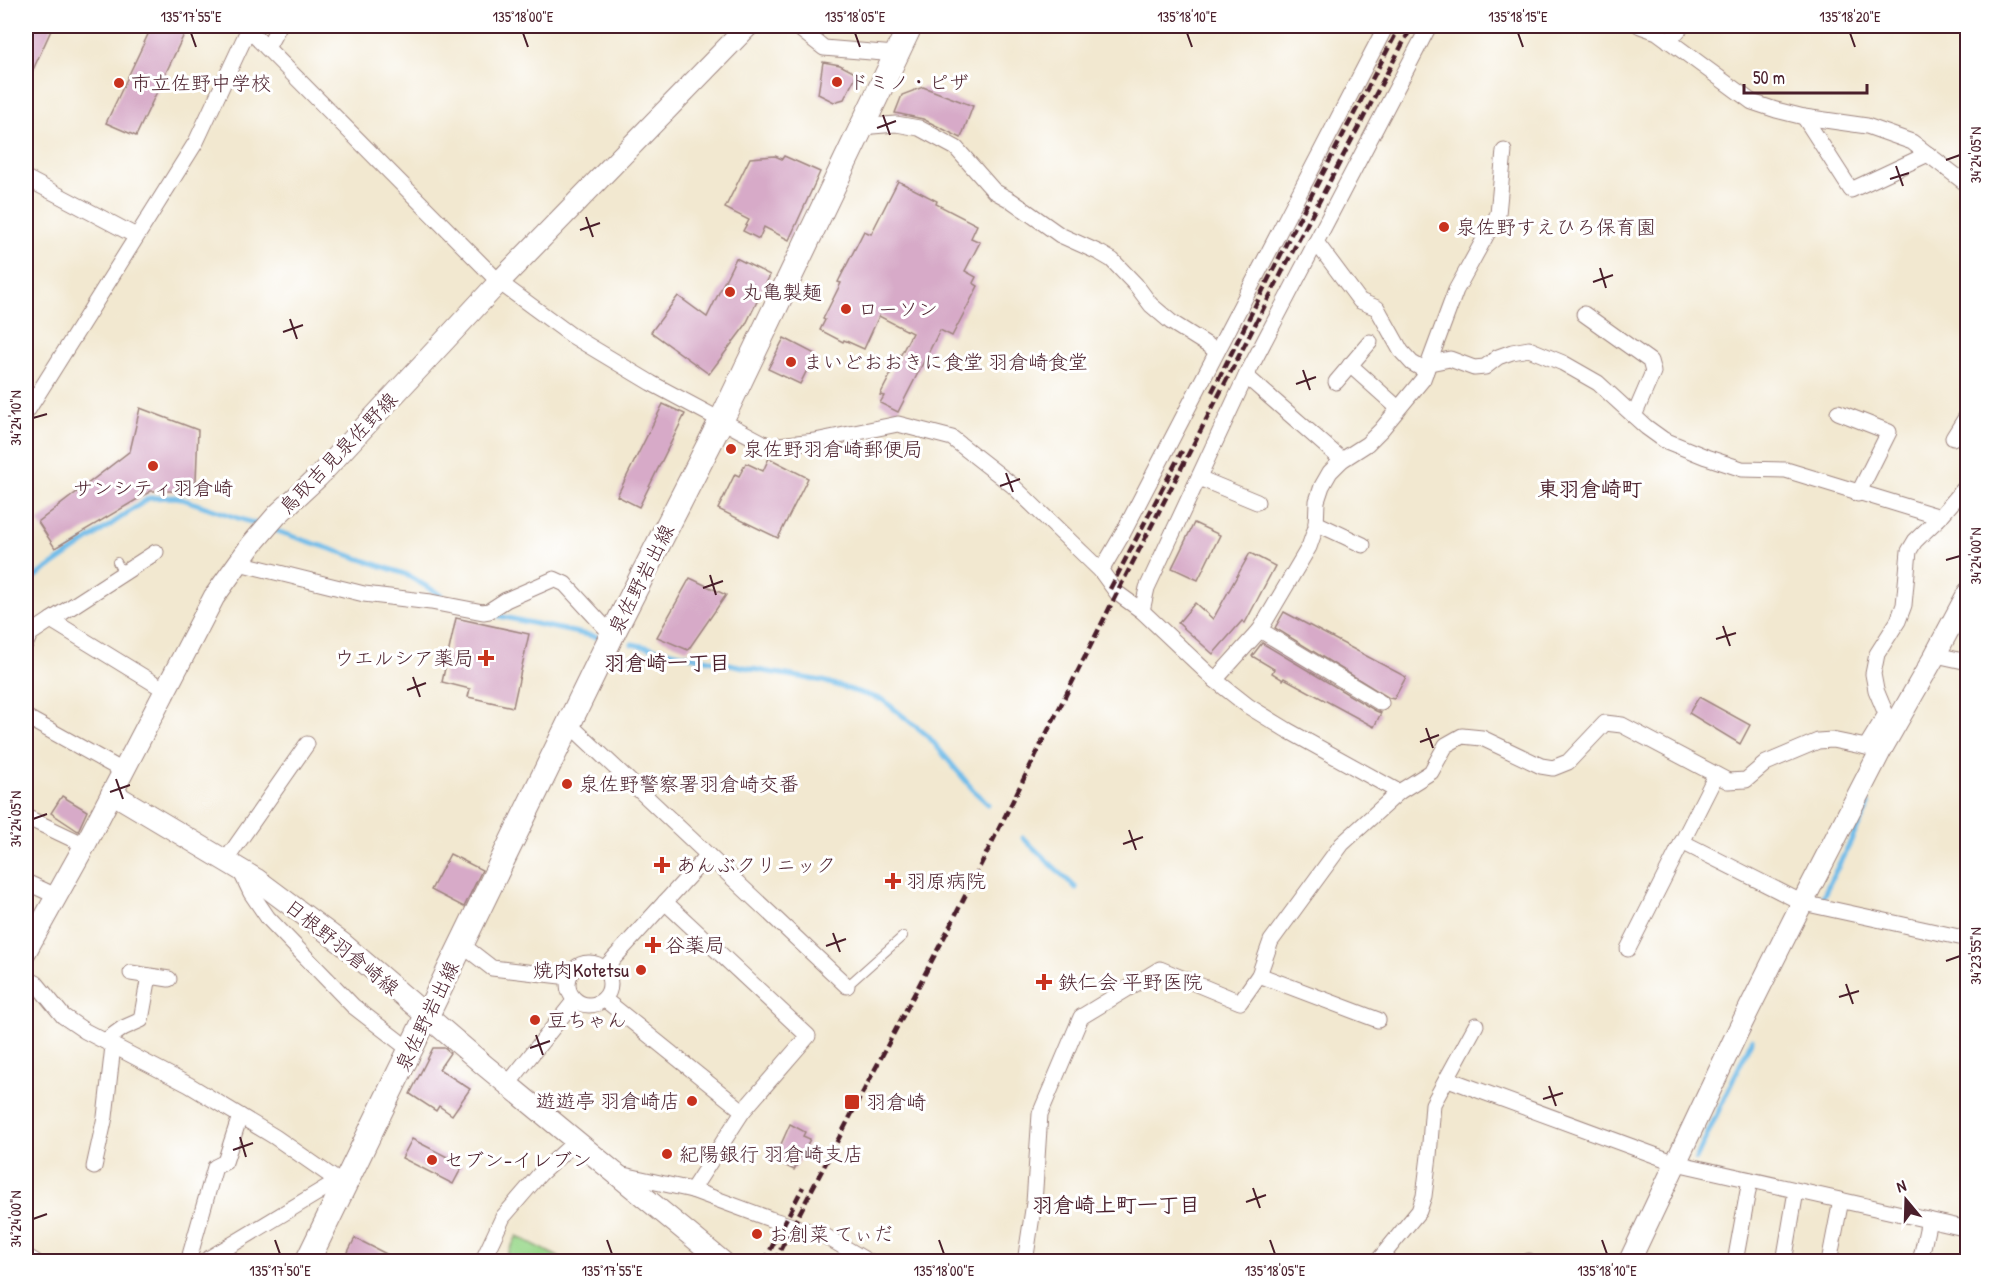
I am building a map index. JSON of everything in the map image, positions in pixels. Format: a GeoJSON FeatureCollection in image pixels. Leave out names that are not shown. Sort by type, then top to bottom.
{"type":"FeatureCollection","features":[{"type":"Feature","properties":{"kind":"main road","name":"鳥取吉見泉佐野線"},"geometry":{"type":"LineString","coordinates":[[26,951],[85,845],[214,597],[239,562],[277,515],[318,477],[499,282],[748,26]]}},
{"type":"Feature","properties":{"kind":"main road","name":"泉佐野岩出線"},"geometry":{"type":"LineString","coordinates":[[307,1262],[341,1183],[410,1050],[612,635],[721,421],[909,26]]}},
{"type":"Feature","properties":{"kind":"main road"},"geometry":{"type":"LineString","coordinates":[[1629,1262],[1738,1031],[1803,903],[1873,748],[1936,655],[1968,593]]}},
{"type":"Feature","properties":{"kind":"main road","name":"日根野羽倉崎線"},"geometry":{"type":"LineString","coordinates":[[112,793],[256,879],[343,944],[723,1262]]}},
{"type":"Feature","properties":{"kind":"street"},"geometry":{"type":"LineString","coordinates":[[267,48],[279,26]]}},
{"type":"Feature","properties":{"kind":"street"},"geometry":{"type":"LineString","coordinates":[[796,26],[824,48],[896,54]]}},
{"type":"Feature","properties":{"kind":"street"},"geometry":{"type":"LineString","coordinates":[[1101,571],[1122,535],[1386,26]]}},
{"type":"Feature","properties":{"kind":"street"},"geometry":{"type":"LineString","coordinates":[[1142,610],[1147,588],[1246,376],[1429,26]]}},
{"type":"Feature","properties":{"kind":"street"},"geometry":{"type":"LineString","coordinates":[[1640,26],[1657,32],[1752,102],[1804,117],[1867,126],[1912,142],[1968,185]]}},
{"type":"Feature","properties":{"kind":"street"},"geometry":{"type":"LineString","coordinates":[[1669,41],[1682,26]]}},
{"type":"Feature","properties":{"kind":"street"},"geometry":{"type":"LineString","coordinates":[[26,413],[196,142],[249,27],[267,48],[499,282],[571,335],[651,383],[769,446],[815,441],[898,424],[952,438],[1012,485],[1101,571],[1117,593],[1142,610],[1215,680],[1248,706],[1399,792]]}},
{"type":"Feature","properties":{"kind":"street"},"geometry":{"type":"LineString","coordinates":[[1804,117],[1851,190],[1928,154]]}},
{"type":"Feature","properties":{"kind":"street"},"geometry":{"type":"LineString","coordinates":[[861,127],[896,124],[919,128],[956,148],[993,191],[1012,201],[1060,235],[1112,260],[1151,305],[1171,322],[1217,351]]}},
{"type":"Feature","properties":{"kind":"street"},"geometry":{"type":"LineString","coordinates":[[1215,680],[1260,630],[1309,547],[1316,523],[1317,501],[1330,472],[1342,460],[1367,444],[1423,379],[1456,290],[1498,214],[1504,151]]}},
{"type":"Feature","properties":{"kind":"street"},"geometry":{"type":"LineString","coordinates":[[26,178],[136,236]]}},
{"type":"Feature","properties":{"kind":"street"},"geometry":{"type":"LineString","coordinates":[[1316,242],[1360,301],[1377,308],[1401,351],[1412,363],[1428,367],[1450,359],[1474,368],[1485,367],[1498,357],[1529,350],[1563,363],[1598,383],[1664,440],[1742,469],[1786,470],[1858,494],[1940,517]]}},
{"type":"Feature","properties":{"kind":"street"},"geometry":{"type":"LineString","coordinates":[[1584,314],[1650,361],[1653,372],[1634,416]]}},
{"type":"Feature","properties":{"kind":"street"},"geometry":{"type":"LineString","coordinates":[[1336,382],[1370,342]]}},
{"type":"Feature","properties":{"kind":"street"},"geometry":{"type":"LineString","coordinates":[[1350,365],[1398,408]]}},
{"type":"Feature","properties":{"kind":"street"},"geometry":{"type":"LineString","coordinates":[[1246,376],[1342,460]]}},
{"type":"Feature","properties":{"kind":"street"},"geometry":{"type":"LineString","coordinates":[[1838,412],[1889,432],[1858,494]]}},
{"type":"Feature","properties":{"kind":"street"},"geometry":{"type":"LineString","coordinates":[[1953,438],[1968,414]]}},
{"type":"Feature","properties":{"kind":"street"},"geometry":{"type":"LineString","coordinates":[[1199,478],[1257,501]]}},
{"type":"Feature","properties":{"kind":"street"},"geometry":{"type":"LineString","coordinates":[[1025,1262],[1034,1203],[1040,1114],[1081,1017],[1160,969],[1240,1002],[1259,975],[1271,941],[1342,844],[1399,792],[1431,772],[1446,745],[1462,736],[1482,738],[1541,766],[1553,768],[1568,762],[1605,723],[1622,725],[1728,781],[1746,780],[1766,762],[1818,741],[1832,740],[1873,748],[1886,714],[1876,690],[1873,674],[1878,654],[1898,621],[1904,605],[1909,550],[1968,484]]}},
{"type":"Feature","properties":{"kind":"street"},"geometry":{"type":"LineString","coordinates":[[1316,523],[1363,544]]}},
{"type":"Feature","properties":{"kind":"street"},"geometry":{"type":"LineString","coordinates":[[26,643],[30,634],[120,568],[156,552]]}},
{"type":"Feature","properties":{"kind":"street"},"geometry":{"type":"LineString","coordinates":[[239,562],[364,594],[431,602],[483,612],[555,579],[565,584],[612,635]]}},
{"type":"Feature","properties":{"kind":"street"},"geometry":{"type":"LineString","coordinates":[[51,620],[165,690]]}},
{"type":"Feature","properties":{"kind":"street"},"geometry":{"type":"LineString","coordinates":[[1260,630],[1380,703]]}},
{"type":"Feature","properties":{"kind":"street"},"geometry":{"type":"LineString","coordinates":[[1936,655],[1968,662]]}},
{"type":"Feature","properties":{"kind":"street"},"geometry":{"type":"LineString","coordinates":[[26,717],[123,771]]}},
{"type":"Feature","properties":{"kind":"street"},"geometry":{"type":"LineString","coordinates":[[569,723],[847,986]]}},
{"type":"Feature","properties":{"kind":"street"},"geometry":{"type":"LineString","coordinates":[[307,744],[232,864],[268,918],[353,1006],[410,1050]]}},
{"type":"Feature","properties":{"kind":"street"},"geometry":{"type":"LineString","coordinates":[[1628,949],[1716,775]]}},
{"type":"Feature","properties":{"kind":"street"},"geometry":{"type":"LineString","coordinates":[[26,817],[85,845]]}},
{"type":"Feature","properties":{"kind":"street"},"geometry":{"type":"LineString","coordinates":[[1682,842],[1803,903],[1968,939]]}},
{"type":"Feature","properties":{"kind":"street"},"geometry":{"type":"LineString","coordinates":[[604,969],[708,855]]}},
{"type":"Feature","properties":{"kind":"street"},"geometry":{"type":"LineString","coordinates":[[26,882],[56,896]]}},
{"type":"Feature","properties":{"kind":"street"},"geometry":{"type":"LineString","coordinates":[[665,902],[808,1036],[743,1111],[692,1190]]}},
{"type":"Feature","properties":{"kind":"street"},"geometry":{"type":"LineString","coordinates":[[461,944],[492,968],[569,978]]}},
{"type":"Feature","properties":{"kind":"street"},"geometry":{"type":"LineString","coordinates":[[584,963],[598,964],[609,974],[610,987],[604,999],[592,1005],[579,1003],[569,992],[569,978],[572,971],[584,963]]}},
{"type":"Feature","properties":{"kind":"street"},"geometry":{"type":"LineString","coordinates":[[131,973],[169,979]]}},
{"type":"Feature","properties":{"kind":"street"},"geometry":{"type":"LineString","coordinates":[[1259,975],[1378,1020]]}},
{"type":"Feature","properties":{"kind":"street"},"geometry":{"type":"LineString","coordinates":[[94,1167],[105,1117],[109,1044],[123,1028],[141,1020],[149,976]]}},
{"type":"Feature","properties":{"kind":"street"},"geometry":{"type":"LineString","coordinates":[[26,978],[36,983],[63,1016],[109,1044],[189,1085],[274,1137],[341,1183],[203,1262]]}},
{"type":"Feature","properties":{"kind":"street"},"geometry":{"type":"LineString","coordinates":[[604,999],[743,1111]]}},
{"type":"Feature","properties":{"kind":"street"},"geometry":{"type":"LineString","coordinates":[[508,1084],[575,1000]]}},
{"type":"Feature","properties":{"kind":"street"},"geometry":{"type":"LineString","coordinates":[[1377,1262],[1419,1211],[1424,1196],[1433,1104],[1476,1025]]}},
{"type":"Feature","properties":{"kind":"street"},"geometry":{"type":"LineString","coordinates":[[1448,1079],[1676,1163],[1968,1229]]}},
{"type":"Feature","properties":{"kind":"street"},"geometry":{"type":"LineString","coordinates":[[188,1262],[216,1167],[225,1162],[240,1116]]}},
{"type":"Feature","properties":{"kind":"street"},"geometry":{"type":"LineString","coordinates":[[482,1262],[503,1217],[540,1174],[577,1140]]}},
{"type":"Feature","properties":{"kind":"street"},"geometry":{"type":"LineString","coordinates":[[616,1173],[692,1190],[770,1219],[825,1236],[869,1262]]}},
{"type":"Feature","properties":{"kind":"street"},"geometry":{"type":"LineString","coordinates":[[1735,1262],[1750,1180]]}},
{"type":"Feature","properties":{"kind":"street"},"geometry":{"type":"LineString","coordinates":[[1784,1262],[1797,1191]]}},
{"type":"Feature","properties":{"kind":"street"},"geometry":{"type":"LineString","coordinates":[[1829,1262],[1840,1200]]}},
{"type":"Feature","properties":{"kind":"street"},"geometry":{"type":"LineString","coordinates":[[1920,1262],[1929,1220]]}},
{"type":"Feature","properties":{"kind":"street"},"geometry":{"type":"LineString","coordinates":[[26,1256],[36,1262]]}},
{"type":"Feature","properties":{"kind":"lane"},"geometry":{"type":"LineString","coordinates":[[847,986],[903,936]]}},
{"type":"Feature","properties":{"kind":"green space"},"geometry":{"type":"Polygon","coordinates":[[[517,1236],[566,1261],[504,1261],[517,1236]]]}},
{"type":"Feature","properties":{"kind":"building"},"geometry":{"type":"Polygon","coordinates":[[[26,26],[53,26],[26,85],[26,26]]]}},
{"type":"Feature","properties":{"kind":"building"},"geometry":{"type":"Polygon","coordinates":[[[152,26],[188,26],[136,136],[106,123],[152,26]]]}},
{"type":"Feature","properties":{"kind":"building"},"geometry":{"type":"Polygon","coordinates":[[[823,62],[840,65],[857,74],[844,99],[834,102],[818,94],[823,62]]]}},
{"type":"Feature","properties":{"kind":"building"},"geometry":{"type":"Polygon","coordinates":[[[923,87],[973,106],[961,138],[923,119],[895,113],[902,95],[923,87]]]}},
{"type":"Feature","properties":{"kind":"building"},"geometry":{"type":"Polygon","coordinates":[[[775,156],[782,159],[784,156],[820,172],[789,240],[764,227],[759,239],[743,231],[749,220],[725,208],[750,158],[775,156]]]}},
{"type":"Feature","properties":{"kind":"building"},"geometry":{"type":"Polygon","coordinates":[[[898,181],[977,225],[971,238],[980,242],[965,271],[976,277],[973,283],[978,286],[952,336],[940,330],[898,412],[880,403],[884,396],[880,395],[912,333],[879,316],[864,349],[844,340],[843,342],[820,330],[841,283],[838,282],[864,231],[871,234],[898,181]]]}},
{"type":"Feature","properties":{"kind":"building"},"geometry":{"type":"Polygon","coordinates":[[[736,258],[770,275],[745,326],[709,374],[651,332],[678,296],[707,317],[736,258]]]}},
{"type":"Feature","properties":{"kind":"building"},"geometry":{"type":"Polygon","coordinates":[[[784,338],[815,354],[800,384],[768,369],[784,338]]]}},
{"type":"Feature","properties":{"kind":"building"},"geometry":{"type":"Polygon","coordinates":[[[663,404],[685,414],[639,507],[617,496],[663,404]]]}},
{"type":"Feature","properties":{"kind":"building","name":"サンシティ羽倉崎"},"geometry":{"type":"Polygon","coordinates":[[[140,408],[198,430],[196,481],[178,491],[151,491],[55,548],[38,522],[130,451],[140,408]]]}},
{"type":"Feature","properties":{"kind":"building"},"geometry":{"type":"Polygon","coordinates":[[[769,458],[808,478],[778,538],[718,509],[735,474],[739,476],[746,463],[763,471],[769,458]]]}},
{"type":"Feature","properties":{"kind":"building"},"geometry":{"type":"Polygon","coordinates":[[[1194,523],[1220,535],[1198,580],[1172,568],[1194,523]]]}},
{"type":"Feature","properties":{"kind":"building"},"geometry":{"type":"Polygon","coordinates":[[[1250,553],[1275,566],[1245,623],[1242,621],[1213,654],[1178,623],[1195,603],[1213,619],[1250,553]]]}},
{"type":"Feature","properties":{"kind":"building"},"geometry":{"type":"Polygon","coordinates":[[[690,578],[726,595],[688,650],[657,637],[690,578]]]}},
{"type":"Feature","properties":{"kind":"building"},"geometry":{"type":"Polygon","coordinates":[[[1284,612],[1406,677],[1394,699],[1275,628],[1284,612]]]}},
{"type":"Feature","properties":{"kind":"building","name":"ウエルシア薬局"},"geometry":{"type":"Polygon","coordinates":[[[456,618],[529,634],[513,707],[468,697],[470,689],[442,682],[456,618]]]}},
{"type":"Feature","properties":{"kind":"building"},"geometry":{"type":"Polygon","coordinates":[[[1262,643],[1381,713],[1374,727],[1272,673],[1274,669],[1252,656],[1262,643]]]}},
{"type":"Feature","properties":{"kind":"building"},"geometry":{"type":"Polygon","coordinates":[[[1699,697],[1750,725],[1740,744],[1689,713],[1699,697]]]}},
{"type":"Feature","properties":{"kind":"building"},"geometry":{"type":"Polygon","coordinates":[[[62,796],[87,811],[78,831],[51,813],[62,796]]]}},
{"type":"Feature","properties":{"kind":"building"},"geometry":{"type":"Polygon","coordinates":[[[450,854],[482,870],[464,907],[431,890],[450,854]]]}},
{"type":"Feature","properties":{"kind":"building"},"geometry":{"type":"Polygon","coordinates":[[[433,1048],[444,1048],[450,1053],[439,1069],[470,1089],[452,1115],[439,1106],[436,1111],[410,1094],[433,1048]]]}},
{"type":"Feature","properties":{"kind":"building"},"geometry":{"type":"Polygon","coordinates":[[[790,1124],[805,1132],[803,1136],[810,1139],[794,1170],[774,1160],[790,1124]]]}},
{"type":"Feature","properties":{"kind":"building"},"geometry":{"type":"Polygon","coordinates":[[[412,1139],[463,1165],[453,1184],[402,1158],[412,1139]]]}},
{"type":"Feature","properties":{"kind":"building"},"geometry":{"type":"Polygon","coordinates":[[[355,1238],[402,1262],[343,1262],[355,1238]]]}},
{"type":"Feature","properties":{"kind":"waterway"},"geometry":{"type":"LineString","coordinates":[[26,581],[149,498],[176,497],[256,524]]}},
{"type":"Feature","properties":{"kind":"waterway"},"geometry":{"type":"LineString","coordinates":[[274,530],[405,574],[441,595]]}},
{"type":"Feature","properties":{"kind":"waterway"},"geometry":{"type":"LineString","coordinates":[[499,616],[597,637]]}},
{"type":"Feature","properties":{"kind":"waterway"},"geometry":{"type":"LineString","coordinates":[[632,644],[823,681],[883,700],[928,736],[975,792],[988,804]]}},
{"type":"Feature","properties":{"kind":"waterway"},"geometry":{"type":"LineString","coordinates":[[1823,896],[1869,805]]}},
{"type":"Feature","properties":{"kind":"waterway"},"geometry":{"type":"LineString","coordinates":[[1023,838],[1076,888]]}},
{"type":"Feature","properties":{"kind":"waterway"},"geometry":{"type":"LineString","coordinates":[[1696,1159],[1752,1039]]}},
{"type":"Feature","properties":{"kind":"railway"},"geometry":{"type":"LineString","coordinates":[[1212,392],[1289,238],[1400,26]]}},
{"type":"Feature","properties":{"kind":"railway"},"geometry":{"type":"LineString","coordinates":[[774,1262],[950,926],[1117,593],[1297,243],[1412,26]]}},
{"type":"Feature","properties":{"kind":"railway"},"geometry":{"type":"LineString","coordinates":[[1110,589],[1182,451]]}},
{"type":"Feature","properties":{"kind":"railway"},"geometry":{"type":"LineString","coordinates":[[764,1262],[803,1187]]}},
{"type":"Feature","properties":{"kind":"place","name":"ドミノ・ピザ"},"geometry":{"type":"Point","coordinates":[837,82]}},
{"type":"Feature","properties":{"kind":"place","name":"市立佐野中学校"},"geometry":{"type":"Point","coordinates":[119,83]}},
{"type":"Feature","properties":{"kind":"place","name":"泉佐野すえひろ保育園"},"geometry":{"type":"Point","coordinates":[1444,227]}},
{"type":"Feature","properties":{"kind":"place","name":"丸亀製麺"},"geometry":{"type":"Point","coordinates":[730,292]}},
{"type":"Feature","properties":{"kind":"place","name":"ローソン"},"geometry":{"type":"Point","coordinates":[846,309]}},
{"type":"Feature","properties":{"kind":"place","name":"まいどおおきに食堂 羽倉崎食堂"},"geometry":{"type":"Point","coordinates":[791,362]}},
{"type":"Feature","properties":{"kind":"place","name":"泉佐野羽倉崎郵便局"},"geometry":{"type":"Point","coordinates":[731,449]}},
{"type":"Feature","properties":{"kind":"place","name":"サンシティ羽倉崎"},"geometry":{"type":"Point","coordinates":[153,466]}},
{"type":"Feature","properties":{"kind":"place","name":"ウエルシア薬局"},"geometry":{"type":"Point","coordinates":[486,658]}},
{"type":"Feature","properties":{"kind":"place","name":"泉佐野警察署羽倉崎交番"},"geometry":{"type":"Point","coordinates":[567,784]}},
{"type":"Feature","properties":{"kind":"place","name":"あんぶクリニック"},"geometry":{"type":"Point","coordinates":[662,865]}},
{"type":"Feature","properties":{"kind":"place","name":"羽原病院"},"geometry":{"type":"Point","coordinates":[893,881]}},
{"type":"Feature","properties":{"kind":"place","name":"谷薬局"},"geometry":{"type":"Point","coordinates":[653,945]}},
{"type":"Feature","properties":{"kind":"place","name":"焼肉Kotetsu"},"geometry":{"type":"Point","coordinates":[641,970]}},
{"type":"Feature","properties":{"kind":"place","name":"鉄仁会 平野医院"},"geometry":{"type":"Point","coordinates":[1044,982]}},
{"type":"Feature","properties":{"kind":"place","name":"豆ちゃん"},"geometry":{"type":"Point","coordinates":[535,1020]}},
{"type":"Feature","properties":{"kind":"place","name":"遊遊亭 羽倉崎店"},"geometry":{"type":"Point","coordinates":[692,1101]}},
{"type":"Feature","properties":{"kind":"place","name":"羽倉崎"},"geometry":{"type":"Point","coordinates":[852,1102]}},
{"type":"Feature","properties":{"kind":"place","name":"紀陽銀行 羽倉崎支店"},"geometry":{"type":"Point","coordinates":[667,1154]}},
{"type":"Feature","properties":{"kind":"place","name":"セブン-イレブン"},"geometry":{"type":"Point","coordinates":[432,1160]}},
{"type":"Feature","properties":{"kind":"place","name":"お創菜 てぃだ"},"geometry":{"type":"Point","coordinates":[757,1234]}},
{"type":"Feature","properties":{"kind":"district","name":"東羽倉崎町"},"geometry":{"type":"Point","coordinates":[1590,489]}},
{"type":"Feature","properties":{"kind":"district","name":"羽倉崎一丁目"},"geometry":{"type":"Point","coordinates":[667,663]}},
{"type":"Feature","properties":{"kind":"district","name":"羽倉崎上町一丁目"},"geometry":{"type":"Point","coordinates":[1116,1205]}}]}
